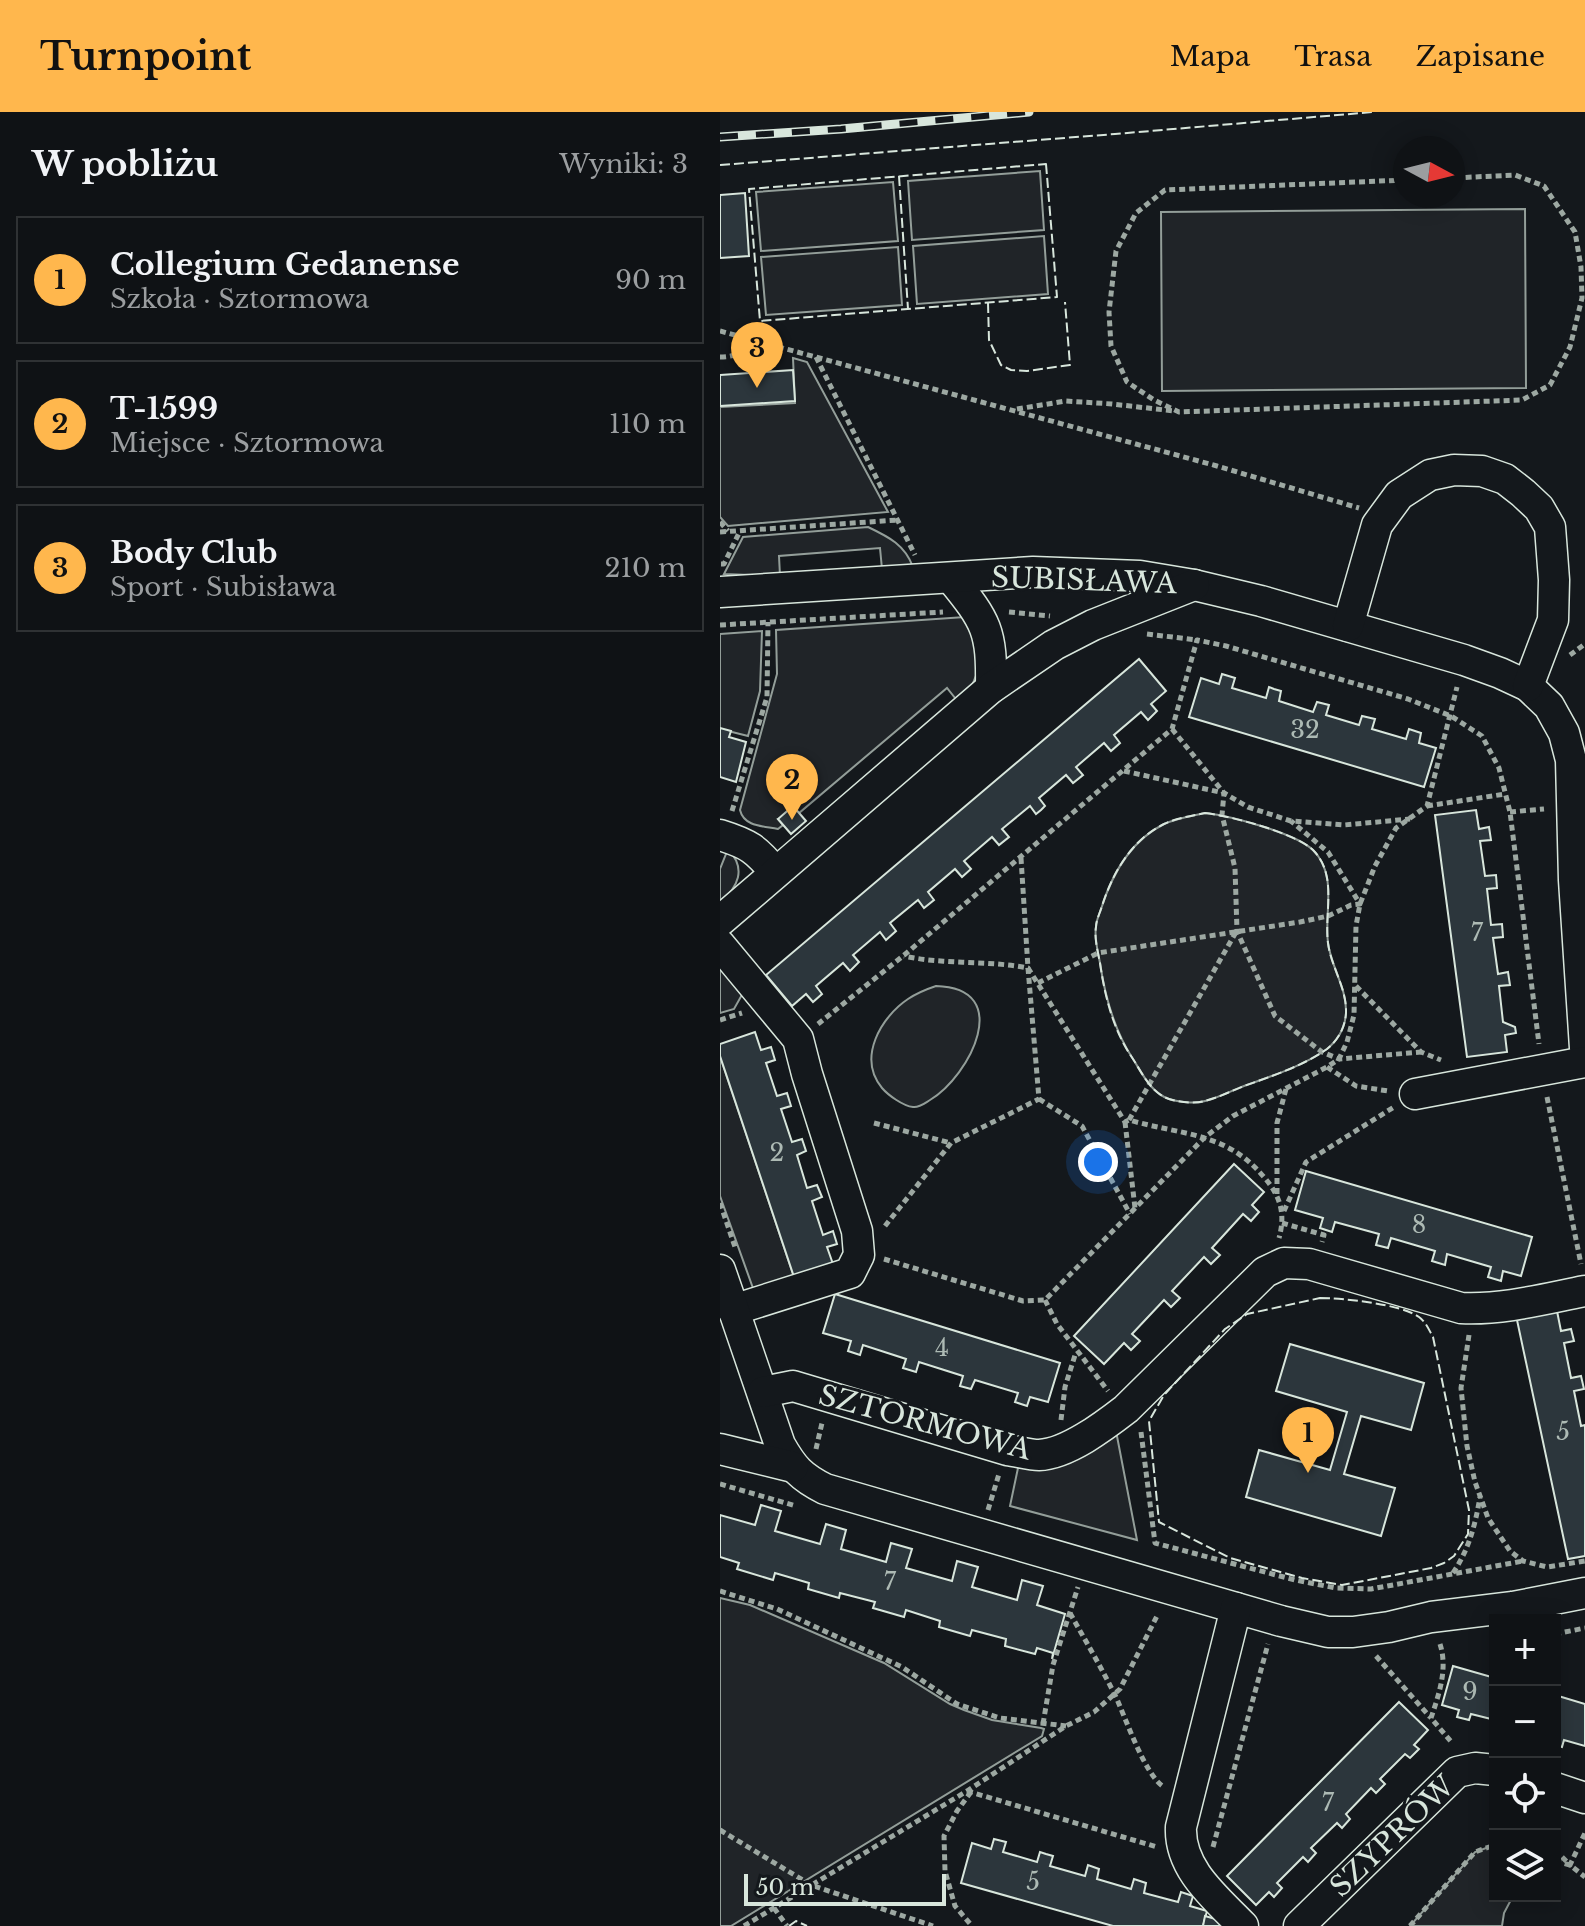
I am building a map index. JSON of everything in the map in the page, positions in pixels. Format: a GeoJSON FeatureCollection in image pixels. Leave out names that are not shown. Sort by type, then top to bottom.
{"type":"FeatureCollection","features":[{"type":"Feature","properties":{"kind":"street"},"geometry":{"type":"LineString","coordinates":[[1348,626],[1377,525],[1399,495],[1430,475],[1454,470],[1482,471],[1505,479],[1539,508],[1550,527],[1553,620],[1528,686],[1549,706],[1564,733],[1571,760],[1580,880],[1585,1048]]}},
{"type":"Feature","properties":{"kind":"street","name":"SUBISŁAWA"},"geometry":{"type":"LineString","coordinates":[[720,592],[1033,572],[1140,576],[1261,601],[1464,660],[1528,686]]}},
{"type":"Feature","properties":{"kind":"street"},"geometry":{"type":"LineString","coordinates":[[938,579],[978,611],[989,634],[991,688]]}},
{"type":"Feature","properties":{"kind":"street"},"geometry":{"type":"LineString","coordinates":[[720,921],[991,688],[1054,645],[1093,625],[1194,585]]}},
{"type":"Feature","properties":{"kind":"street"},"geometry":{"type":"LineString","coordinates":[[722,836],[746,844],[760,853],[775,872]]}},
{"type":"Feature","properties":{"kind":"street"},"geometry":{"type":"LineString","coordinates":[[720,945],[798,1039],[857,1231],[859,1255],[850,1273],[733,1310]]}},
{"type":"Feature","properties":{"kind":"street"},"geometry":{"type":"LineString","coordinates":[[1415,1094],[1585,1062]]}},
{"type":"Feature","properties":{"kind":"street"},"geometry":{"type":"LineString","coordinates":[[1284,1263],[1309,1264],[1461,1308],[1475,1309],[1522,1304],[1584,1280]]}},
{"type":"Feature","properties":{"kind":"street","name":"SZTORMOWA"},"geometry":{"type":"LineString","coordinates":[[763,1392],[793,1386],[1007,1450],[1040,1455],[1071,1446],[1126,1409],[1265,1272],[1284,1263]]}},
{"type":"Feature","properties":{"kind":"street"},"geometry":{"type":"LineString","coordinates":[[720,1270],[780,1445],[793,1467],[825,1489],[1328,1632],[1389,1627],[1431,1617],[1513,1607],[1585,1593]]}},
{"type":"Feature","properties":{"kind":"street"},"geometry":{"type":"LineString","coordinates":[[720,1449],[793,1467]]}},
{"type":"Feature","properties":{"kind":"street"},"geometry":{"type":"LineString","coordinates":[[1236,1608],[1181,1827],[1193,1873],[1243,1926]]}},
{"type":"Feature","properties":{"kind":"street","name":"SZYPRÓW"},"geometry":{"type":"LineString","coordinates":[[1299,1926],[1457,1772],[1485,1769]]}},
{"type":"Feature","properties":{"kind":"street"},"geometry":{"type":"LineString","coordinates":[[1561,1790],[1585,1798]]}},
{"type":"Feature","properties":{"kind":"path"},"geometry":{"type":"LineString","coordinates":[[1012,410],[1066,401],[1179,412],[1522,400],[1550,385],[1570,347],[1582,298],[1575,232],[1544,186],[1515,175],[1465,177]]}},
{"type":"Feature","properties":{"kind":"path"},"geometry":{"type":"LineString","coordinates":[[1179,412],[1127,382],[1111,346],[1109,312],[1116,251],[1136,213],[1165,190],[1393,180]]}},
{"type":"Feature","properties":{"kind":"path"},"geometry":{"type":"LineString","coordinates":[[720,331],[1217,466],[1384,515]]}},
{"type":"Feature","properties":{"kind":"path"},"geometry":{"type":"LineString","coordinates":[[720,357],[730,357],[749,348],[755,340]]}},
{"type":"Feature","properties":{"kind":"path"},"geometry":{"type":"LineString","coordinates":[[816,357],[898,520],[938,579],[933,613]]}},
{"type":"Feature","properties":{"kind":"path"},"geometry":{"type":"LineString","coordinates":[[720,532],[898,520]]}},
{"type":"Feature","properties":{"kind":"path"},"geometry":{"type":"LineString","coordinates":[[720,522],[728,532]]}},
{"type":"Feature","properties":{"kind":"path"},"geometry":{"type":"LineString","coordinates":[[720,564],[724,564],[740,531]]}},
{"type":"Feature","properties":{"kind":"path"},"geometry":{"type":"LineString","coordinates":[[722,836],[767,697],[768,622]]}},
{"type":"Feature","properties":{"kind":"path"},"geometry":{"type":"LineString","coordinates":[[798,1039],[903,956],[1172,729],[1197,640],[1408,699],[1451,716],[1482,736],[1499,768],[1510,812],[1542,1070],[1584,1280]]}},
{"type":"Feature","properties":{"kind":"path"},"geometry":{"type":"LineString","coordinates":[[1427,806],[1464,660]]}},
{"type":"Feature","properties":{"kind":"path"},"geometry":{"type":"LineString","coordinates":[[1172,729],[1224,793],[1222,815],[1235,868],[1237,931],[1275,1016],[1322,1052],[1339,1059],[1421,1052]]}},
{"type":"Feature","properties":{"kind":"path"},"geometry":{"type":"LineString","coordinates":[[1123,771],[1224,793],[1248,807],[1291,821],[1344,825],[1410,819]]}},
{"type":"Feature","properties":{"kind":"path"},"geometry":{"type":"LineString","coordinates":[[859,1255],[1023,1301],[1045,1300],[1205,1137],[1233,1116],[1339,1059],[1354,1015],[1356,926],[1360,904],[1375,866],[1396,828],[1427,806],[1505,794]]}},
{"type":"Feature","properties":{"kind":"path"},"geometry":{"type":"LineString","coordinates":[[1291,821],[1328,852],[1360,904]]}},
{"type":"Feature","properties":{"kind":"path"},"geometry":{"type":"LineString","coordinates":[[1021,857],[1039,1099]]}},
{"type":"Feature","properties":{"kind":"path"},"geometry":{"type":"LineString","coordinates":[[1038,983],[1098,953],[1328,916],[1360,904]]}},
{"type":"Feature","properties":{"kind":"path"},"geometry":{"type":"LineString","coordinates":[[1127,1121],[1237,931]]}},
{"type":"Feature","properties":{"kind":"path"},"geometry":{"type":"LineString","coordinates":[[903,956],[929,961],[999,963],[1028,968],[1127,1121],[1132,1211]]}},
{"type":"Feature","properties":{"kind":"path"},"geometry":{"type":"LineString","coordinates":[[1355,986],[1421,1052],[1452,1064]]}},
{"type":"Feature","properties":{"kind":"path"},"geometry":{"type":"LineString","coordinates":[[1327,1067],[1356,1086],[1415,1094]]}},
{"type":"Feature","properties":{"kind":"path"},"geometry":{"type":"LineString","coordinates":[[1277,1196],[1277,1123],[1287,1088]]}},
{"type":"Feature","properties":{"kind":"path"},"geometry":{"type":"LineString","coordinates":[[1282,1214],[1306,1162],[1415,1094]]}},
{"type":"Feature","properties":{"kind":"path"},"geometry":{"type":"LineString","coordinates":[[859,1255],[951,1143],[1039,1099]]}},
{"type":"Feature","properties":{"kind":"path"},"geometry":{"type":"LineString","coordinates":[[1039,1099],[1082,1126],[1132,1211]]}},
{"type":"Feature","properties":{"kind":"path"},"geometry":{"type":"LineString","coordinates":[[1127,1121],[1205,1137],[1228,1145],[1253,1163],[1272,1186],[1282,1205],[1283,1225],[1277,1249],[1284,1263]]}},
{"type":"Feature","properties":{"kind":"path"},"geometry":{"type":"LineString","coordinates":[[874,1123],[951,1143]]}},
{"type":"Feature","properties":{"kind":"path"},"geometry":{"type":"LineString","coordinates":[[1045,1300],[1057,1324],[1099,1381],[1140,1425],[1155,1543],[1336,1588],[1371,1589],[1523,1561]]}},
{"type":"Feature","properties":{"kind":"path"},"geometry":{"type":"LineString","coordinates":[[1475,1309],[1466,1345],[1461,1388],[1467,1446],[1488,1518],[1510,1551],[1523,1561],[1547,1567],[1585,1561]]}},
{"type":"Feature","properties":{"kind":"path"},"geometry":{"type":"LineString","coordinates":[[1058,1449],[1065,1387],[1077,1351]]}},
{"type":"Feature","properties":{"kind":"path"},"geometry":{"type":"LineString","coordinates":[[980,1533],[1007,1450]]}},
{"type":"Feature","properties":{"kind":"path"},"geometry":{"type":"LineString","coordinates":[[1452,1574],[1471,1542],[1480,1496]]}},
{"type":"Feature","properties":{"kind":"path"},"geometry":{"type":"LineString","coordinates":[[1043,1724],[1053,1665],[1078,1586]]}},
{"type":"Feature","properties":{"kind":"path"},"geometry":{"type":"LineString","coordinates":[[720,1591],[777,1609],[902,1667],[957,1704],[1000,1718],[1066,1726]]}},
{"type":"Feature","properties":{"kind":"path"},"geometry":{"type":"LineString","coordinates":[[744,1926],[969,1791],[1066,1726],[1094,1712],[1120,1689],[1160,1610]]}},
{"type":"Feature","properties":{"kind":"path"},"geometry":{"type":"LineString","coordinates":[[1070,1613],[1115,1694],[1150,1771],[1160,1785],[1189,1796]]}},
{"type":"Feature","properties":{"kind":"path"},"geometry":{"type":"LineString","coordinates":[[1431,1617],[1442,1652],[1442,1686],[1431,1718]]}},
{"type":"Feature","properties":{"kind":"path"},"geometry":{"type":"LineString","coordinates":[[1561,1633],[1585,1628]]}},
{"type":"Feature","properties":{"kind":"path"},"geometry":{"type":"LineString","coordinates":[[1353,1632],[1431,1718],[1485,1769]]}},
{"type":"Feature","properties":{"kind":"path"},"geometry":{"type":"LineString","coordinates":[[969,1791],[1184,1848],[1208,1863],[1269,1639]]}},
{"type":"Feature","properties":{"kind":"path"},"geometry":{"type":"LineString","coordinates":[[969,1791],[944,1836],[945,1871],[955,1906],[972,1926]]}},
{"type":"Feature","properties":{"kind":"path"},"geometry":{"type":"LineString","coordinates":[[720,1830],[811,1885],[933,1926]]}},
{"type":"Feature","properties":{"kind":"path"},"geometry":{"type":"LineString","coordinates":[[1570,1865],[1585,1833]]}},
{"type":"Feature","properties":{"kind":"path"},"geometry":{"type":"LineString","coordinates":[[1410,1926],[1475,1852],[1489,1847]]}},
{"type":"Feature","properties":{"kind":"path"},"geometry":{"type":"LineString","coordinates":[[1561,1856],[1585,1877]]}},
{"type":"Feature","properties":{"kind":"path"},"geometry":{"type":"LineString","coordinates":[[1561,1863],[1570,1865]]}},
{"type":"Feature","properties":{"kind":"path"},"geometry":{"type":"LineString","coordinates":[[774,1908],[787,1926]]}},
{"type":"Feature","properties":{"kind":"shaded area"},"geometry":{"type":"Polygon","coordinates":[[[1040,171],[1044,230],[912,240],[908,181],[1040,171]]]}},
{"type":"Feature","properties":{"kind":"shaded area"},"geometry":{"type":"Polygon","coordinates":[[[893,182],[898,241],[761,251],[756,192],[893,182]]]}},
{"type":"Feature","properties":{"kind":"shaded area"},"geometry":{"type":"Polygon","coordinates":[[[1525,209],[1526,388],[1162,391],[1161,212],[1525,209]]]}},
{"type":"Feature","properties":{"kind":"shaded area"},"geometry":{"type":"Polygon","coordinates":[[[1044,236],[1048,294],[917,304],[913,246],[1044,236]]]}},
{"type":"Feature","properties":{"kind":"shaded area"},"geometry":{"type":"Polygon","coordinates":[[[898,247],[902,305],[766,315],[761,257],[898,247]]]}},
{"type":"Feature","properties":{"kind":"shaded area"},"geometry":{"type":"Polygon","coordinates":[[[793,358],[807,362],[888,512],[728,526],[720,517],[720,407],[795,403],[793,358]]]}},
{"type":"Feature","properties":{"kind":"shaded area"},"geometry":{"type":"Polygon","coordinates":[[[868,527],[895,542],[906,553],[913,567],[882,569],[880,548],[779,556],[780,576],[724,574],[743,537],[868,527]]]}},
{"type":"Feature","properties":{"kind":"shaded area"},"geometry":{"type":"Polygon","coordinates":[[[965,617],[969,621],[979,668],[971,688],[959,703],[947,688],[799,813],[778,819],[783,825],[778,829],[755,825],[742,816],[740,810],[777,674],[776,630],[965,617]]]}},
{"type":"Feature","properties":{"kind":"shaded area"},"geometry":{"type":"Polygon","coordinates":[[[762,631],[760,691],[748,736],[720,729],[720,634],[762,631]]]}},
{"type":"Feature","properties":{"kind":"shaded area"},"geometry":{"type":"Polygon","coordinates":[[[1205,813],[1292,837],[1313,850],[1321,860],[1328,882],[1328,943],[1344,995],[1346,1013],[1338,1038],[1318,1055],[1215,1098],[1187,1102],[1169,1099],[1157,1092],[1126,1048],[1108,1001],[1096,931],[1111,883],[1132,849],[1164,824],[1205,813]]]}},
{"type":"Feature","properties":{"kind":"shaded area"},"geometry":{"type":"Polygon","coordinates":[[[728,849],[737,864],[738,878],[732,891],[720,903],[720,869],[728,849]]]}},
{"type":"Feature","properties":{"kind":"shaded area"},"geometry":{"type":"Polygon","coordinates":[[[720,971],[743,993],[734,1009],[720,1013],[720,971]]]}},
{"type":"Feature","properties":{"kind":"shaded area"},"geometry":{"type":"Polygon","coordinates":[[[936,986],[960,990],[974,1001],[979,1017],[978,1035],[959,1072],[945,1088],[922,1105],[909,1106],[882,1088],[875,1076],[872,1051],[889,1016],[908,999],[936,986]]]}},
{"type":"Feature","properties":{"kind":"shaded area"},"geometry":{"type":"Polygon","coordinates":[[[720,1056],[794,1277],[754,1291],[720,1196],[720,1056]]]}},
{"type":"Feature","properties":{"kind":"shaded area"},"geometry":{"type":"Polygon","coordinates":[[[1116,1431],[1137,1540],[1010,1506],[1018,1468],[1063,1462],[1116,1431]]]}},
{"type":"Feature","properties":{"kind":"shaded area"},"geometry":{"type":"Polygon","coordinates":[[[720,1598],[750,1605],[884,1663],[964,1710],[992,1720],[1044,1729],[1042,1736],[731,1926],[720,1926],[720,1598]]]}},
{"type":"Feature","properties":{"kind":"shaded area"},"geometry":{"type":"Polygon","coordinates":[[[1489,1847],[1489,1902],[1510,1902],[1502,1926],[1410,1926],[1475,1852],[1489,1847]]]}},
{"type":"Feature","properties":{"kind":"building"},"geometry":{"type":"Polygon","coordinates":[[[745,193],[749,256],[720,258],[720,195],[745,193]]]}},
{"type":"Feature","properties":{"kind":"building"},"geometry":{"type":"Polygon","coordinates":[[[793,370],[795,401],[720,406],[720,375],[793,370]]]}},
{"type":"Feature","properties":{"kind":"building"},"geometry":{"type":"Polygon","coordinates":[[[1139,659],[1166,691],[1151,704],[1157,711],[1148,720],[1141,712],[1114,735],[1120,743],[1111,751],[1104,743],[1076,767],[1083,775],[1073,783],[1066,775],[1039,798],[1045,806],[1041,810],[1036,814],[1030,806],[1002,829],[1009,837],[999,845],[992,837],[964,861],[971,869],[962,877],[955,869],[928,892],[934,900],[924,908],[918,900],[890,923],[896,931],[886,940],[880,932],[853,955],[859,962],[850,971],[843,963],[816,986],[822,994],[813,1002],[806,994],[792,1006],[766,975],[1139,659]]]}},
{"type":"Feature","properties":{"kind":"building"},"geometry":{"type":"Polygon","coordinates":[[[1222,674],[1235,678],[1232,688],[1266,698],[1269,687],[1281,691],[1279,701],[1313,712],[1317,702],[1329,705],[1326,715],[1359,725],[1362,716],[1375,719],[1372,729],[1406,739],[1409,729],[1421,733],[1419,743],[1436,748],[1424,787],[1189,717],[1201,678],[1219,684],[1222,674]]]}},
{"type":"Feature","properties":{"kind":"building"},"geometry":{"type":"Polygon","coordinates":[[[720,728],[731,731],[729,737],[746,742],[736,782],[720,777],[720,728]]]}},
{"type":"Feature","properties":{"kind":"building"},"geometry":{"type":"Polygon","coordinates":[[[793,806],[806,821],[791,834],[778,819],[793,806]]]}},
{"type":"Feature","properties":{"kind":"building"},"geometry":{"type":"Polygon","coordinates":[[[1476,810],[1479,829],[1489,827],[1491,840],[1480,841],[1485,876],[1496,875],[1497,888],[1487,889],[1491,925],[1502,924],[1503,937],[1493,938],[1498,974],[1508,972],[1510,985],[1499,986],[1503,1022],[1515,1027],[1516,1033],[1505,1035],[1507,1052],[1467,1057],[1435,815],[1476,810]]]}},
{"type":"Feature","properties":{"kind":"building"},"geometry":{"type":"Polygon","coordinates":[[[755,1032],[761,1050],[771,1047],[775,1060],[766,1063],[777,1096],[787,1093],[791,1106],[781,1109],[792,1142],[802,1139],[806,1151],[797,1155],[807,1188],[817,1185],[822,1197],[812,1201],[823,1235],[833,1231],[837,1244],[827,1247],[833,1264],[794,1277],[720,1056],[720,1044],[755,1032]]]}},
{"type":"Feature","properties":{"kind":"building"},"geometry":{"type":"Polygon","coordinates":[[[1234,1164],[1264,1192],[1252,1205],[1259,1212],[1251,1221],[1243,1214],[1212,1248],[1220,1255],[1211,1264],[1204,1257],[1172,1291],[1180,1298],[1171,1307],[1164,1300],[1132,1334],[1140,1341],[1131,1350],[1124,1343],[1104,1364],[1074,1336],[1234,1164]]]}},
{"type":"Feature","properties":{"kind":"building"},"geometry":{"type":"Polygon","coordinates":[[[1306,1171],[1532,1237],[1521,1276],[1503,1271],[1501,1281],[1488,1277],[1491,1267],[1447,1254],[1445,1265],[1432,1261],[1435,1251],[1391,1238],[1388,1248],[1376,1245],[1379,1234],[1335,1222],[1332,1232],[1320,1228],[1323,1218],[1295,1210],[1306,1171]]]}},
{"type":"Feature","properties":{"kind":"building"},"geometry":{"type":"Polygon","coordinates":[[[835,1294],[1060,1363],[1048,1402],[1030,1397],[1027,1406],[1015,1402],[1018,1393],[975,1380],[971,1389],[960,1386],[963,1376],[919,1362],[916,1372],[903,1368],[906,1359],[863,1345],[860,1355],[848,1351],[851,1341],[823,1333],[835,1294]]]}},
{"type":"Feature","properties":{"kind":"building"},"geometry":{"type":"Polygon","coordinates":[[[1557,1311],[1561,1331],[1571,1329],[1574,1341],[1564,1343],[1571,1378],[1581,1376],[1584,1389],[1574,1391],[1581,1426],[1585,1425],[1585,1556],[1568,1559],[1517,1320],[1557,1311]]]}},
{"type":"Feature","properties":{"kind":"building"},"geometry":{"type":"Polygon","coordinates":[[[1290,1344],[1424,1383],[1411,1430],[1361,1416],[1344,1474],[1395,1488],[1381,1536],[1246,1497],[1259,1450],[1330,1470],[1347,1412],[1276,1391],[1290,1344]]]}},
{"type":"Feature","properties":{"kind":"building"},"geometry":{"type":"Polygon","coordinates":[[[761,1505],[781,1511],[775,1531],[820,1544],[826,1524],[846,1530],[841,1549],[886,1562],[891,1543],[912,1549],[906,1568],[952,1581],[957,1561],[978,1567],[972,1587],[1017,1600],[1022,1580],[1043,1586],[1037,1605],[1065,1614],[1052,1659],[1053,1653],[1037,1648],[1035,1654],[1005,1646],[1006,1639],[972,1630],[970,1636],[939,1627],[940,1621],[906,1610],[904,1617],[873,1608],[875,1602],[840,1593],[839,1598],[808,1589],[809,1583],[775,1573],[773,1580],[737,1569],[739,1563],[720,1557],[720,1515],[755,1525],[761,1505]]]}},
{"type":"Feature","properties":{"kind":"building"},"geometry":{"type":"Polygon","coordinates":[[[1453,1666],[1489,1676],[1489,1718],[1471,1714],[1469,1720],[1457,1717],[1459,1710],[1442,1705],[1453,1666]]]}},
{"type":"Feature","properties":{"kind":"building"},"geometry":{"type":"Polygon","coordinates":[[[1561,1697],[1585,1704],[1585,1746],[1564,1740],[1562,1747],[1561,1697]]]}},
{"type":"Feature","properties":{"kind":"building"},"geometry":{"type":"Polygon","coordinates":[[[1399,1702],[1428,1730],[1414,1745],[1419,1749],[1410,1758],[1405,1754],[1380,1779],[1385,1784],[1376,1793],[1371,1788],[1346,1814],[1350,1819],[1342,1828],[1337,1823],[1311,1848],[1316,1853],[1308,1862],[1303,1857],[1277,1883],[1282,1888],[1274,1897],[1269,1892],[1256,1905],[1227,1876],[1399,1702]]]}},
{"type":"Feature","properties":{"kind":"building"},"geometry":{"type":"Polygon","coordinates":[[[994,1839],[1006,1842],[1003,1852],[1037,1862],[1040,1852],[1053,1856],[1050,1866],[1085,1876],[1088,1865],[1099,1869],[1097,1879],[1131,1889],[1134,1879],[1146,1883],[1144,1893],[1178,1902],[1181,1892],[1193,1896],[1190,1906],[1207,1911],[1203,1926],[1113,1926],[961,1883],[972,1843],[991,1849],[994,1839]]]}},
{"type":"Feature","properties":{"kind":"building"},"geometry":{"type":"Polygon","coordinates":[[[1205,1916],[1226,1922],[1225,1926],[1203,1926],[1205,1916]]]}},
{"type":"Feature","properties":{"kind":"railway"},"geometry":{"type":"LineString","coordinates":[[720,137],[1029,112]]}},
{"type":"Feature","properties":{"kind":"fence"},"geometry":{"type":"LineString","coordinates":[[720,165],[1373,112]]}},
{"type":"Feature","properties":{"kind":"fence"},"geometry":{"type":"LineString","coordinates":[[1046,164],[1057,297],[760,321],[749,189],[1046,164]]}},
{"type":"Feature","properties":{"kind":"fence"},"geometry":{"type":"LineString","coordinates":[[899,176],[908,309]]}},
{"type":"Feature","properties":{"kind":"fence"},"geometry":{"type":"LineString","coordinates":[[988,303],[989,340],[1001,365],[1011,370],[1027,371],[1070,365],[1065,302]]}},
{"type":"Feature","properties":{"kind":"fence"},"geometry":{"type":"LineString","coordinates":[[1205,813],[1292,837],[1313,850],[1321,860],[1328,882],[1328,943],[1344,995],[1346,1013],[1338,1038],[1318,1055],[1214,1098],[1186,1102],[1169,1099],[1157,1092],[1126,1048],[1107,1001],[1096,931],[1111,883],[1132,849],[1164,824],[1205,813]]}},
{"type":"Feature","properties":{"kind":"fence"},"geometry":{"type":"LineString","coordinates":[[1320,1298],[1371,1303],[1410,1312],[1424,1321],[1433,1337],[1469,1510],[1468,1534],[1454,1556],[1444,1563],[1342,1585],[1302,1578],[1230,1558],[1159,1522],[1149,1421],[1164,1395],[1225,1329],[1247,1314],[1320,1298]]}},
{"type":"Feature","properties":{"kind":"fence"},"geometry":{"type":"LineString","coordinates":[[789,1926],[796,1921],[807,1926]]}},
{"type":"Feature","properties":{"kind":"place","name":"Body Club"},"geometry":{"type":"Point","coordinates":[757,388]}},
{"type":"Feature","properties":{"kind":"place","name":"T-1599"},"geometry":{"type":"Point","coordinates":[792,820]}},
{"type":"Feature","properties":{"kind":"place","name":"Collegium Gedanense"},"geometry":{"type":"Point","coordinates":[1308,1473]}}]}
